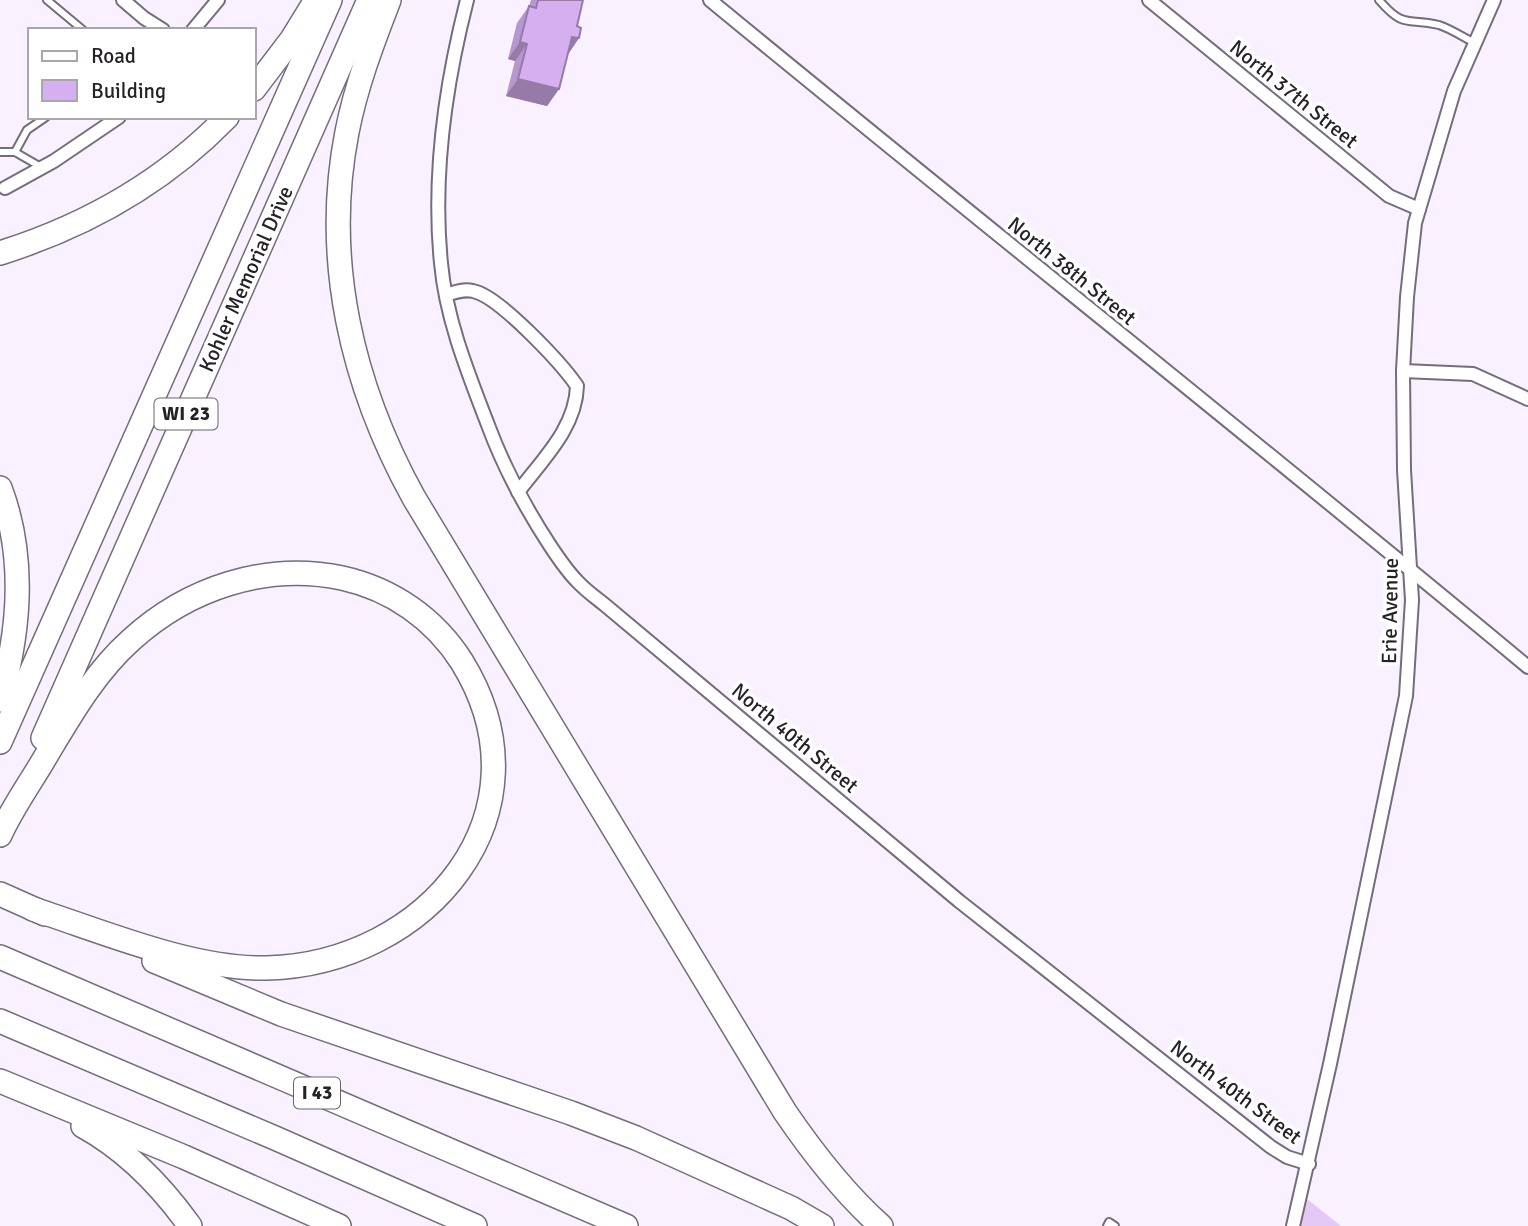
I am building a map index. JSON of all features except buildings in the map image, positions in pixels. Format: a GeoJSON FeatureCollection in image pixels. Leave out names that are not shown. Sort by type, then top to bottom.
{"type":"FeatureCollection","features":[{"type":"Feature","properties":{"kind":"highway"},"geometry":{"type":"LineString","coordinates":[[256,86],[292,39],[316,0]]}},
{"type":"Feature","properties":{"kind":"highway","name":"Kohler Memorial Drive"},"geometry":{"type":"LineString","coordinates":[[0,742],[330,0]]}},
{"type":"Feature","properties":{"kind":"highway","name":"Kohler Memorial Drive"},"geometry":{"type":"LineString","coordinates":[[2,832],[369,0]]}},
{"type":"Feature","properties":{"kind":"highway"},"geometry":{"type":"LineString","coordinates":[[389,0],[364,66],[352,108],[340,172],[339,203],[342,292],[359,368],[380,431],[414,498],[785,1112],[810,1148],[881,1226]]}},
{"type":"Feature","properties":{"kind":"highway"},"geometry":{"type":"LineString","coordinates":[[0,253],[58,233],[108,209],[160,176],[225,119]]}},
{"type":"Feature","properties":{"kind":"highway"},"geometry":{"type":"LineString","coordinates":[[0,488],[12,532],[18,576],[18,606],[10,667],[0,700]]}},
{"type":"Feature","properties":{"kind":"highway"},"geometry":{"type":"LineString","coordinates":[[2,832],[79,702],[102,672],[130,641],[183,602],[210,589],[249,578],[285,573],[323,574],[361,582],[397,598],[428,621],[452,647],[473,682],[487,717],[492,750],[491,790],[483,824],[473,849],[453,881],[424,911],[396,930],[356,950],[324,960],[284,967],[222,965],[174,955],[33,909]]}},
{"type":"Feature","properties":{"kind":"highway"},"geometry":{"type":"LineString","coordinates":[[0,894],[281,1014],[571,1113],[636,1138],[791,1208],[822,1226]]}},
{"type":"Feature","properties":{"kind":"highway","name":"I 43"},"geometry":{"type":"LineString","coordinates":[[4,959],[626,1226]]}},
{"type":"Feature","properties":{"kind":"highway"},"geometry":{"type":"LineString","coordinates":[[0,1021],[475,1226]]}},
{"type":"Feature","properties":{"kind":"highway"},"geometry":{"type":"LineString","coordinates":[[8,1085],[90,1130],[138,1166],[172,1201],[190,1226]]}},
{"type":"Feature","properties":{"kind":"highway"},"geometry":{"type":"LineString","coordinates":[[8,1085],[184,1157],[340,1226]]}},
{"type":"Feature","properties":{"kind":"street"},"geometry":{"type":"LineString","coordinates":[[123,0],[159,28]]}},
{"type":"Feature","properties":{"kind":"street"},"geometry":{"type":"LineString","coordinates":[[195,28],[218,0]]}},
{"type":"Feature","properties":{"kind":"street","name":"North 40th Street"},"geometry":{"type":"LineString","coordinates":[[467,0],[455,46],[440,142],[438,202],[441,264],[446,295],[467,371],[496,446],[517,492],[568,571],[605,605],[959,901],[1271,1147],[1300,1163],[1309,1164]]}},
{"type":"Feature","properties":{"kind":"street","name":"North 38th Street"},"geometry":{"type":"LineString","coordinates":[[710,0],[1528,667]]}},
{"type":"Feature","properties":{"kind":"street","name":"North 37th Street"},"geometry":{"type":"LineString","coordinates":[[1149,0],[1389,196],[1419,209]]}},
{"type":"Feature","properties":{"kind":"street","name":"Erie Avenue"},"geometry":{"type":"LineString","coordinates":[[1293,1226],[1309,1164],[1406,696],[1412,570],[1405,493],[1403,371],[1415,223],[1454,91],[1494,0]]}},
{"type":"Feature","properties":{"kind":"street"},"geometry":{"type":"LineString","coordinates":[[3,188],[42,168],[116,119]]}},
{"type":"Feature","properties":{"kind":"street"},"geometry":{"type":"LineString","coordinates":[[446,295],[471,290],[481,293],[565,368],[577,386],[573,412],[558,440],[517,492]]}},
{"type":"Feature","properties":{"kind":"street"},"geometry":{"type":"LineString","coordinates":[[1403,371],[1473,374],[1528,399]]}},
{"type":"Feature","properties":{"kind":"lane"},"geometry":{"type":"LineString","coordinates":[[47,0],[81,28]]}},
{"type":"Feature","properties":{"kind":"lane"},"geometry":{"type":"LineString","coordinates":[[1378,0],[1390,13],[1408,23],[1439,26],[1475,43]]}},
{"type":"Feature","properties":{"kind":"lane"},"geometry":{"type":"LineString","coordinates":[[15,152],[27,130],[43,119]]}},
{"type":"Feature","properties":{"kind":"lane"},"geometry":{"type":"LineString","coordinates":[[0,152],[15,152],[42,168]]}},
{"type":"Feature","properties":{"kind":"lane"},"geometry":{"type":"LineString","coordinates":[[1108,1226],[1109,1222],[1115,1226]]}},
{"type":"Feature","properties":{"kind":"shaded area"},"geometry":{"type":"Polygon","coordinates":[[[1307,1199],[1341,1226],[1300,1226],[1307,1199]]]}}]}
